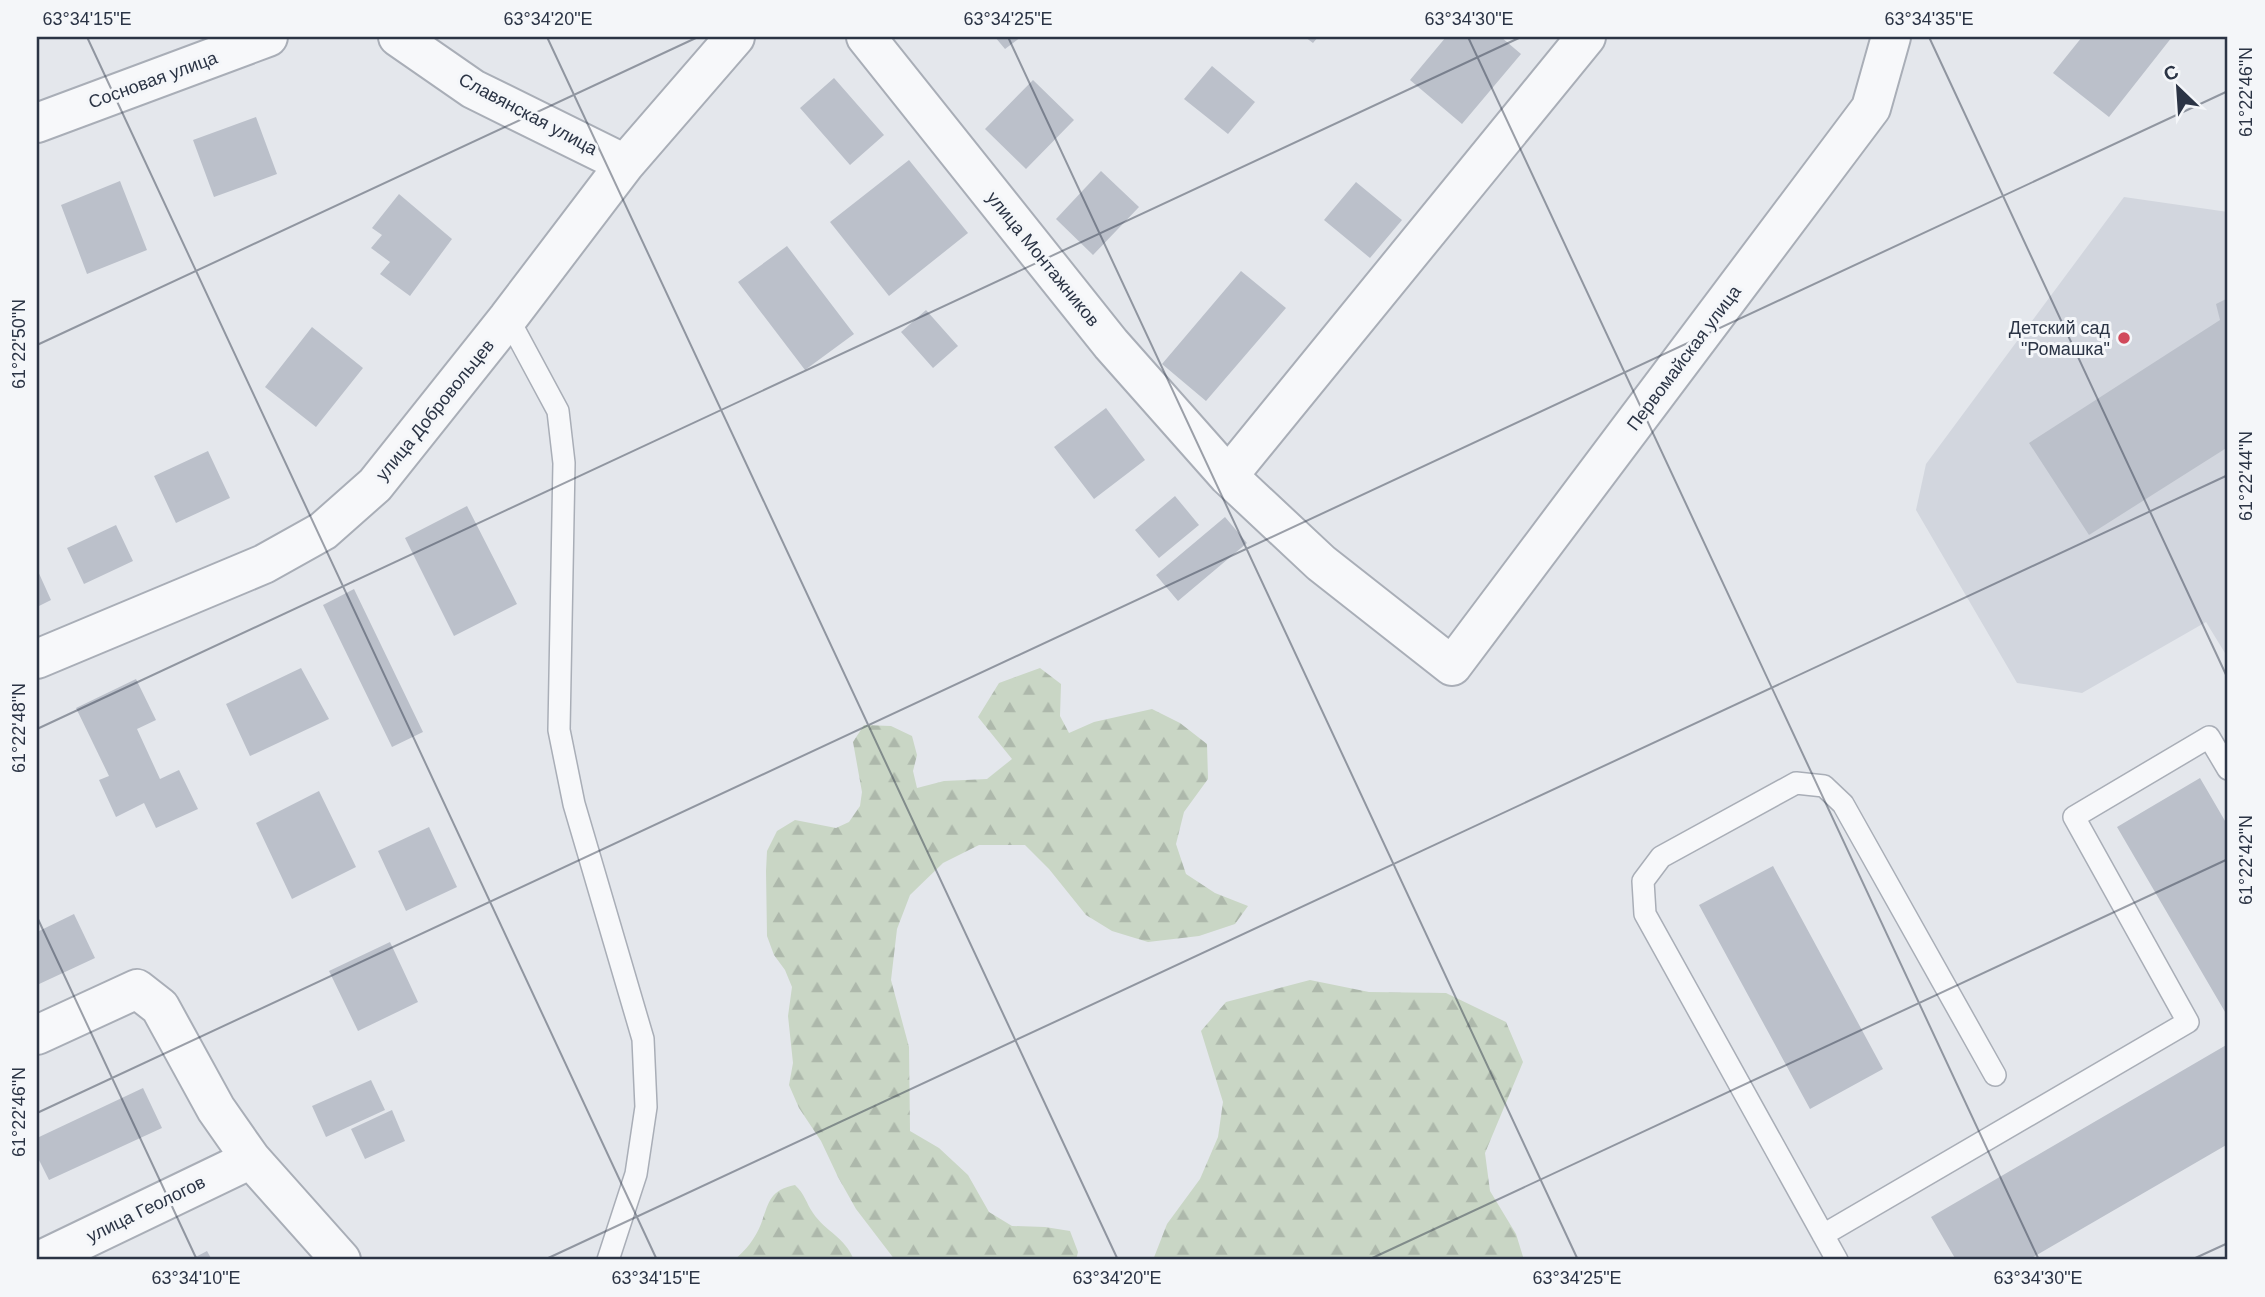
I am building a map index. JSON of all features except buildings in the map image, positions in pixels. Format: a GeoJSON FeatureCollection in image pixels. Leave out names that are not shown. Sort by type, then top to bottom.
{"type":"FeatureCollection","features":[{"type":"Feature","properties":{"kind":"street","name":"Сосновая улица"},"geometry":{"type":"LineString","coordinates":[[37,123],[268,37]]}},
{"type":"Feature","properties":{"kind":"street","name":"Славянская улица"},"geometry":{"type":"LineString","coordinates":[[398,37],[474,89],[625,164]]}},
{"type":"Feature","properties":{"kind":"street","name":"улица Добровольцев"},"geometry":{"type":"LineString","coordinates":[[37,659],[264,564],[323,531],[375,485],[508,318],[625,164],[735,37]]}},
{"type":"Feature","properties":{"kind":"street","name":"улица Монтажников"},"geometry":{"type":"LineString","coordinates":[[866,37],[1111,344],[1228,476],[1321,563],[1452,666]]}},
{"type":"Feature","properties":{"kind":"street"},"geometry":{"type":"LineString","coordinates":[[1228,476],[1586,37]]}},
{"type":"Feature","properties":{"kind":"street","name":"Первомайская улица"},"geometry":{"type":"LineString","coordinates":[[1452,666],[1871,108],[1891,37]]}},
{"type":"Feature","properties":{"kind":"street"},"geometry":{"type":"LineString","coordinates":[[37,1035],[137,989],[160,1007],[216,1108],[251,1159],[341,1260]]}},
{"type":"Feature","properties":{"kind":"street","name":"улица Геологов"},"geometry":{"type":"LineString","coordinates":[[41,1260],[251,1159]]}},
{"type":"Feature","properties":{"kind":"lane"},"geometry":{"type":"LineString","coordinates":[[508,318],[558,411],[564,463],[559,730],[574,804],[643,1040],[646,1107],[636,1174],[608,1260]]}},
{"type":"Feature","properties":{"kind":"lane"},"geometry":{"type":"LineString","coordinates":[[1823,1235],[2188,1022],[2074,817],[2209,737],[2228,769]]}},
{"type":"Feature","properties":{"kind":"lane"},"geometry":{"type":"LineString","coordinates":[[1837,1260],[1645,914],[1643,881],[1661,857],[1796,783],[1824,786],[1843,804],[1995,1074]]}},
{"type":"Feature","properties":{"kind":"shaded area","name":"Детский сад \"Ромашка\""},"geometry":{"type":"Polygon","coordinates":[[[2124,197],[2228,212],[2228,658],[2206,622],[2082,693],[2017,683],[1916,510],[1926,464],[2124,197]]]}},
{"type":"Feature","properties":{"kind":"green space"},"geometry":{"type":"Polygon","coordinates":[[[1040,668],[1061,684],[1060,716],[1069,733],[1094,722],[1152,709],[1180,723],[1207,744],[1208,779],[1184,812],[1176,844],[1186,874],[1215,893],[1248,906],[1235,924],[1199,936],[1148,942],[1112,931],[1086,915],[1049,869],[1025,845],[979,845],[943,863],[910,895],[897,929],[891,980],[909,1047],[910,1131],[939,1148],[968,1175],[989,1212],[1012,1226],[1070,1231],[1078,1252],[1076,1260],[895,1260],[856,1209],[821,1141],[799,1108],[789,1085],[793,1063],[788,1016],[792,987],[767,936],[767,851],[777,831],[795,820],[836,828],[849,822],[860,806],[862,792],[853,742],[864,725],[891,726],[912,736],[917,755],[913,771],[917,788],[944,781],[987,779],[1012,759],[978,717],[999,683],[1040,668]]]}},
{"type":"Feature","properties":{"kind":"green space"},"geometry":{"type":"Polygon","coordinates":[[[1310,980],[1369,992],[1446,993],[1506,1022],[1523,1062],[1485,1153],[1490,1191],[1516,1234],[1524,1260],[1153,1260],[1167,1224],[1200,1179],[1218,1137],[1223,1102],[1201,1031],[1226,1002],[1310,980]]]}},
{"type":"Feature","properties":{"kind":"green space"},"geometry":{"type":"Polygon","coordinates":[[[795,1185],[818,1220],[846,1246],[854,1260],[734,1260],[756,1235],[771,1198],[780,1190],[795,1185]]]}},
{"type":"Feature","properties":{"kind":"place","name":"Детский сад \"Ромашка\""},"geometry":{"type":"Point","coordinates":[2124,338]}}]}
